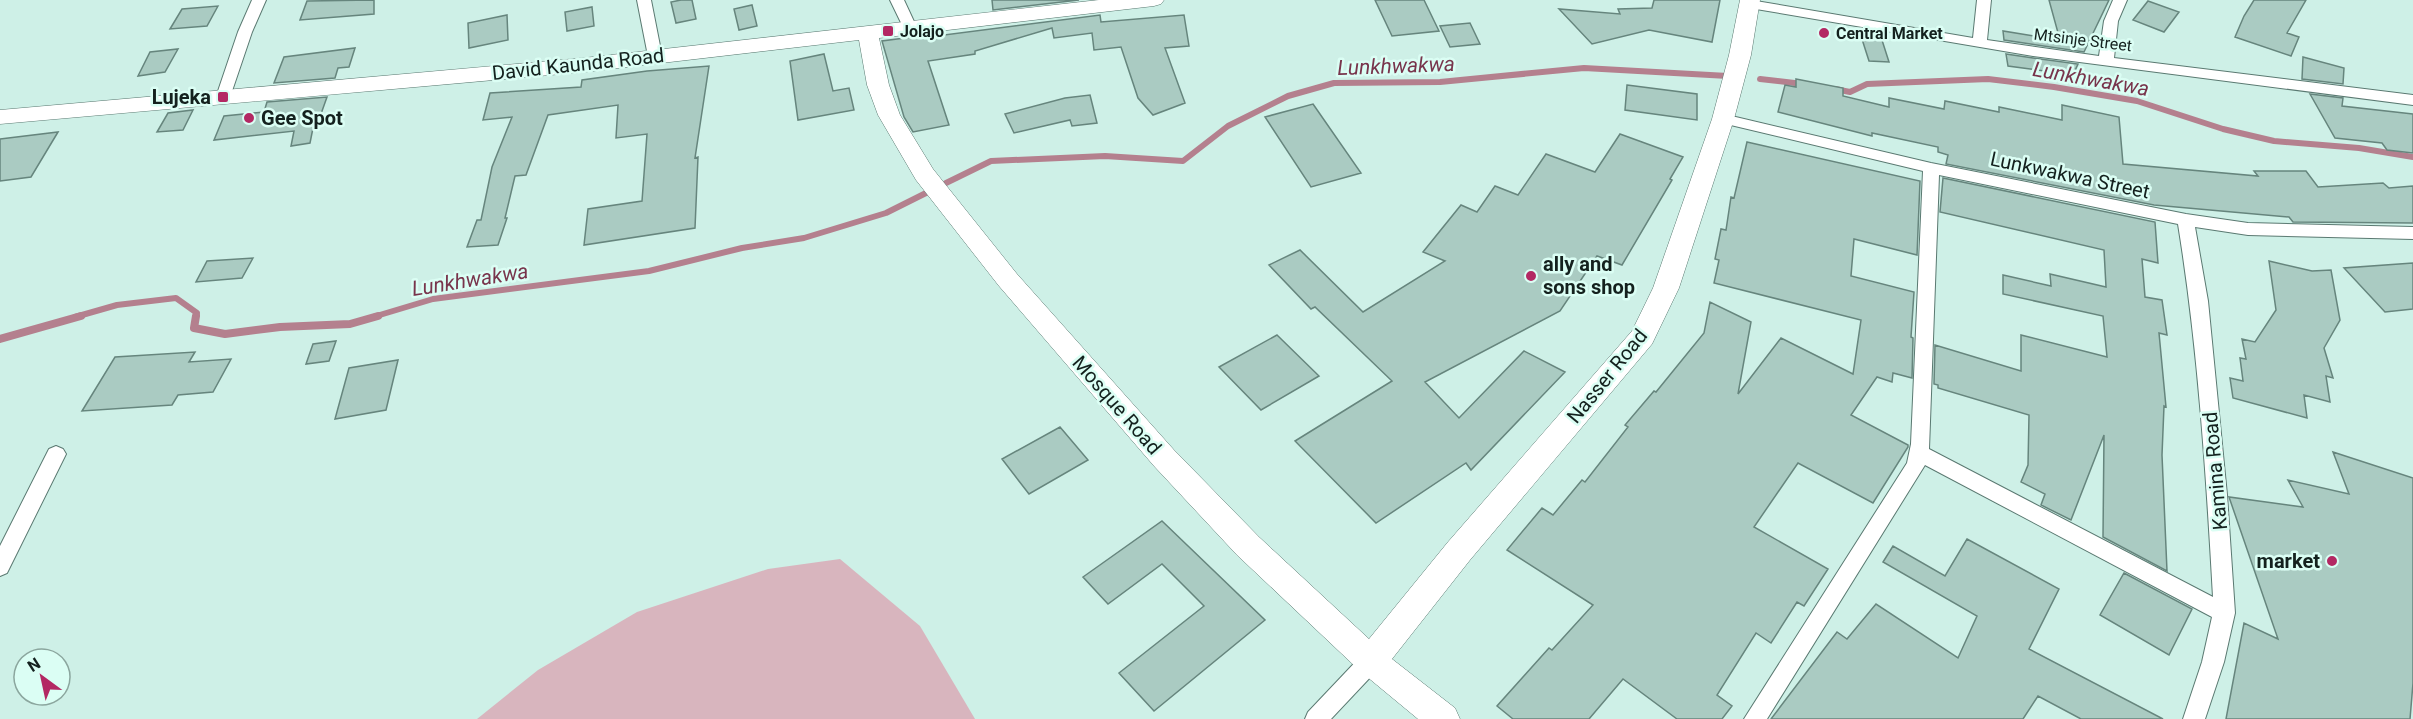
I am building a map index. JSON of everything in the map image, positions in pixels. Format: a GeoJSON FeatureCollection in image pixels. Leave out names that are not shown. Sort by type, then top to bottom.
{"type":"FeatureCollection","features":[{"type":"Feature","properties":{"kind":"street"},"geometry":{"type":"LineString","coordinates":[[223,97],[244,32],[259,0]]}},
{"type":"Feature","properties":{"kind":"street"},"geometry":{"type":"LineString","coordinates":[[644,0],[655,56]]}},
{"type":"Feature","properties":{"kind":"street"},"geometry":{"type":"LineString","coordinates":[[897,0],[910,28]]}},
{"type":"Feature","properties":{"kind":"street","name":"David Kaunda Road"},"geometry":{"type":"LineString","coordinates":[[0,117],[584,65],[1154,0]]}},
{"type":"Feature","properties":{"kind":"street"},"geometry":{"type":"LineString","coordinates":[[1980,43],[1984,0]]}},
{"type":"Feature","properties":{"kind":"street"},"geometry":{"type":"LineString","coordinates":[[2106,61],[2110,21],[2120,0]]}},
{"type":"Feature","properties":{"kind":"street","name":"Mtsinje Street"},"geometry":{"type":"LineString","coordinates":[[1750,2],[1980,43],[2413,100]]}},
{"type":"Feature","properties":{"kind":"street","name":"Nasser Road"},"geometry":{"type":"LineString","coordinates":[[1371,661],[1459,551],[1643,337],[1666,288],[1724,119],[1750,2]]}},
{"type":"Feature","properties":{"kind":"street","name":"Mosque Road"},"geometry":{"type":"LineString","coordinates":[[868,34],[878,85],[889,115],[924,174],[1008,280],[1164,458],[1248,546],[1371,661],[1443,719]]}},
{"type":"Feature","properties":{"kind":"street","name":"Lunkwakwa Street"},"geometry":{"type":"LineString","coordinates":[[1724,119],[1931,168],[2186,220],[2248,229],[2413,233]]}},
{"type":"Feature","properties":{"kind":"street"},"geometry":{"type":"LineString","coordinates":[[1755,719],[1916,465],[1919,453],[1931,168]]}},
{"type":"Feature","properties":{"kind":"street","name":"Kamina Road"},"geometry":{"type":"LineString","coordinates":[[2186,220],[2199,301],[2217,495],[2224,613],[2213,662],[2194,719]]}},
{"type":"Feature","properties":{"kind":"street"},"geometry":{"type":"LineString","coordinates":[[1919,453],[2224,613]]}},
{"type":"Feature","properties":{"kind":"street"},"geometry":{"type":"LineString","coordinates":[[0,567],[56,454]]}},
{"type":"Feature","properties":{"kind":"street"},"geometry":{"type":"LineString","coordinates":[[1316,719],[1371,661]]}},
{"type":"Feature","properties":{"kind":"shaded area"},"geometry":{"type":"Polygon","coordinates":[[[840,559],[920,626],[975,719],[477,719],[538,670],[637,612],[768,569],[840,559]]]}},
{"type":"Feature","properties":{"kind":"building"},"geometry":{"type":"Polygon","coordinates":[[[374,0],[374,14],[300,20],[307,1],[374,0]]]}},
{"type":"Feature","properties":{"kind":"building"},"geometry":{"type":"Polygon","coordinates":[[[692,0],[696,19],[676,23],[671,2],[692,0]]]}},
{"type":"Feature","properties":{"kind":"building"},"geometry":{"type":"Polygon","coordinates":[[[992,0],[1079,0],[993,10],[992,0]]]}},
{"type":"Feature","properties":{"kind":"building"},"geometry":{"type":"Polygon","coordinates":[[[1375,0],[1424,0],[1439,31],[1392,36],[1375,0]]]}},
{"type":"Feature","properties":{"kind":"building"},"geometry":{"type":"Polygon","coordinates":[[[1654,0],[1720,0],[1712,42],[1649,30],[1592,44],[1559,9],[1620,14],[1618,9],[1652,8],[1654,0]]]}},
{"type":"Feature","properties":{"kind":"building"},"geometry":{"type":"Polygon","coordinates":[[[2049,0],[2109,0],[2084,52],[2004,40],[2003,31],[2060,40],[2049,0]]]}},
{"type":"Feature","properties":{"kind":"building"},"geometry":{"type":"Polygon","coordinates":[[[2254,0],[2306,0],[2287,33],[2299,37],[2291,56],[2235,37],[2254,0]]]}},
{"type":"Feature","properties":{"kind":"building"},"geometry":{"type":"Polygon","coordinates":[[[2148,1],[2179,12],[2164,32],[2133,20],[2148,1]]]}},
{"type":"Feature","properties":{"kind":"building"},"geometry":{"type":"Polygon","coordinates":[[[752,5],[757,26],[739,30],[734,9],[752,5]]]}},
{"type":"Feature","properties":{"kind":"building"},"geometry":{"type":"Polygon","coordinates":[[[218,6],[207,26],[170,29],[182,9],[218,6]]]}},
{"type":"Feature","properties":{"kind":"building"},"geometry":{"type":"Polygon","coordinates":[[[592,7],[594,26],[567,31],[565,12],[592,7]]]}},
{"type":"Feature","properties":{"kind":"building"},"geometry":{"type":"Polygon","coordinates":[[[507,15],[508,40],[469,48],[468,23],[507,15]]]}},
{"type":"Feature","properties":{"kind":"building"},"geometry":{"type":"Polygon","coordinates":[[[1100,15],[1101,22],[1184,15],[1189,46],[1165,48],[1185,103],[1153,115],[1138,98],[1121,47],[1094,50],[1092,33],[1054,38],[1052,28],[975,51],[975,54],[928,61],[949,125],[913,132],[904,117],[882,41],[1100,15]]]}},
{"type":"Feature","properties":{"kind":"building"},"geometry":{"type":"Polygon","coordinates":[[[1470,23],[1480,44],[1450,47],[1440,26],[1470,23]]]}},
{"type":"Feature","properties":{"kind":"building"},"geometry":{"type":"Polygon","coordinates":[[[1861,36],[1881,37],[1889,62],[1869,61],[1861,36]]]}},
{"type":"Feature","properties":{"kind":"building"},"geometry":{"type":"Polygon","coordinates":[[[355,48],[349,67],[338,68],[335,78],[274,83],[284,57],[355,48]]]}},
{"type":"Feature","properties":{"kind":"building"},"geometry":{"type":"Polygon","coordinates":[[[178,49],[165,72],[138,76],[150,52],[178,49]]]}},
{"type":"Feature","properties":{"kind":"building"},"geometry":{"type":"Polygon","coordinates":[[[824,54],[833,91],[849,88],[854,110],[798,120],[790,61],[824,54]]]}},
{"type":"Feature","properties":{"kind":"building"},"geometry":{"type":"Polygon","coordinates":[[[2006,54],[2078,64],[2073,75],[2008,66],[2006,54]]]}},
{"type":"Feature","properties":{"kind":"building"},"geometry":{"type":"Polygon","coordinates":[[[2303,57],[2344,68],[2343,84],[2302,79],[2303,57]]]}},
{"type":"Feature","properties":{"kind":"building"},"geometry":{"type":"Polygon","coordinates":[[[709,66],[695,158],[698,157],[695,228],[584,245],[588,209],[642,201],[647,134],[616,138],[618,105],[548,115],[526,175],[515,176],[505,218],[507,218],[498,245],[467,247],[477,220],[481,220],[492,167],[512,117],[483,120],[490,93],[581,87],[582,80],[647,71],[709,66]]]}},
{"type":"Feature","properties":{"kind":"building"},"geometry":{"type":"Polygon","coordinates":[[[1796,79],[1843,88],[1843,96],[1889,107],[1889,98],[1944,109],[1945,101],[1999,112],[1999,107],[2062,120],[2062,105],[2119,117],[2123,164],[2258,176],[2254,171],[2306,171],[2318,187],[2383,183],[2389,188],[2413,186],[2413,223],[2293,222],[2289,217],[2154,205],[1946,164],[1948,155],[1938,152],[1938,147],[1872,133],[1872,136],[1778,112],[1785,85],[1796,87],[1796,79]]]}},
{"type":"Feature","properties":{"kind":"building"},"geometry":{"type":"Polygon","coordinates":[[[1627,85],[1697,94],[1697,120],[1625,110],[1627,85]]]}},
{"type":"Feature","properties":{"kind":"building"},"geometry":{"type":"Polygon","coordinates":[[[2310,94],[2343,98],[2342,106],[2413,114],[2413,153],[2387,150],[2382,143],[2335,138],[2310,94]]]}},
{"type":"Feature","properties":{"kind":"building"},"geometry":{"type":"Polygon","coordinates":[[[1090,95],[1097,123],[1072,126],[1070,120],[1014,133],[1005,114],[1065,98],[1090,95]]]}},
{"type":"Feature","properties":{"kind":"building"},"geometry":{"type":"Polygon","coordinates":[[[327,97],[316,128],[313,128],[310,143],[291,146],[294,131],[214,140],[224,116],[264,112],[267,102],[327,97]]]}},
{"type":"Feature","properties":{"kind":"building"},"geometry":{"type":"Polygon","coordinates":[[[1313,104],[1361,173],[1311,187],[1265,117],[1313,104]]]}},
{"type":"Feature","properties":{"kind":"building"},"geometry":{"type":"Polygon","coordinates":[[[193,110],[183,130],[157,132],[168,113],[193,110]]]}},
{"type":"Feature","properties":{"kind":"building"},"geometry":{"type":"Polygon","coordinates":[[[58,132],[31,177],[0,181],[0,139],[58,132]]]}},
{"type":"Feature","properties":{"kind":"building"},"geometry":{"type":"Polygon","coordinates":[[[1620,134],[1683,157],[1622,265],[1597,256],[1560,311],[1425,382],[1459,418],[1524,351],[1565,372],[1471,470],[1466,463],[1376,523],[1295,441],[1392,381],[1315,307],[1311,309],[1269,265],[1300,250],[1363,312],[1445,261],[1423,252],[1461,205],[1477,212],[1495,186],[1518,195],[1546,154],[1595,172],[1620,134]]]}},
{"type":"Feature","properties":{"kind":"building"},"geometry":{"type":"Polygon","coordinates":[[[1747,142],[1920,181],[1917,255],[1854,239],[1851,276],[1914,292],[1911,337],[1913,338],[1912,378],[1893,373],[1892,382],[1877,377],[1851,415],[1908,447],[1873,503],[1798,463],[1754,527],[1828,569],[1804,606],[1797,602],[1771,643],[1756,633],[1717,695],[1732,706],[1722,719],[1677,719],[1623,679],[1589,719],[1513,719],[1497,706],[1549,648],[1552,650],[1593,605],[1507,550],[1542,508],[1553,515],[1582,480],[1585,482],[1628,427],[1625,425],[1654,391],[1656,392],[1704,333],[1710,302],[1751,322],[1738,394],[1781,338],[1853,374],[1861,320],[1714,283],[1719,260],[1715,259],[1721,229],[1726,230],[1731,197],[1734,198],[1747,142]]]}},
{"type":"Feature","properties":{"kind":"building"},"geometry":{"type":"Polygon","coordinates":[[[1943,178],[2155,222],[2158,263],[2142,259],[2145,297],[2162,300],[2167,335],[2159,333],[2166,407],[2164,406],[2162,455],[2167,571],[2103,537],[2104,435],[2071,520],[2041,505],[2045,494],[2021,482],[2028,465],[2029,415],[1938,388],[1938,385],[1934,384],[1935,345],[2021,371],[2021,335],[2107,357],[2103,316],[2003,294],[2003,275],[2051,286],[2050,274],[2106,287],[2104,250],[1940,212],[1943,178]]]}},
{"type":"Feature","properties":{"kind":"building"},"geometry":{"type":"Polygon","coordinates":[[[253,258],[242,278],[196,282],[207,261],[253,258]]]}},
{"type":"Feature","properties":{"kind":"building"},"geometry":{"type":"Polygon","coordinates":[[[2269,261],[2312,271],[2331,270],[2340,320],[2324,348],[2333,378],[2326,376],[2330,402],[2304,395],[2307,418],[2233,398],[2230,378],[2243,381],[2240,358],[2246,359],[2242,339],[2255,342],[2276,310],[2269,261]]]}},
{"type":"Feature","properties":{"kind":"building"},"geometry":{"type":"Polygon","coordinates":[[[2413,263],[2413,309],[2385,312],[2344,268],[2413,263]]]}},
{"type":"Feature","properties":{"kind":"building"},"geometry":{"type":"Polygon","coordinates":[[[1277,335],[1319,376],[1261,410],[1219,367],[1277,335]]]}},
{"type":"Feature","properties":{"kind":"building"},"geometry":{"type":"Polygon","coordinates":[[[336,341],[329,361],[306,364],[313,344],[336,341]]]}},
{"type":"Feature","properties":{"kind":"building"},"geometry":{"type":"Polygon","coordinates":[[[195,352],[189,362],[231,359],[213,392],[178,395],[172,405],[82,411],[115,357],[195,352]]]}},
{"type":"Feature","properties":{"kind":"building"},"geometry":{"type":"Polygon","coordinates":[[[398,360],[386,410],[335,419],[349,368],[398,360]]]}},
{"type":"Feature","properties":{"kind":"building"},"geometry":{"type":"Polygon","coordinates":[[[1060,427],[1088,460],[1029,494],[1002,459],[1060,427]]]}},
{"type":"Feature","properties":{"kind":"building","name":"market"},"geometry":{"type":"Polygon","coordinates":[[[2333,452],[2413,478],[2413,683],[2410,719],[2226,719],[2244,623],[2278,639],[2229,497],[2303,507],[2288,480],[2349,494],[2333,452]]]}},
{"type":"Feature","properties":{"kind":"building"},"geometry":{"type":"Polygon","coordinates":[[[1162,521],[1265,620],[1154,711],[1119,673],[1204,606],[1162,564],[1108,604],[1083,577],[1162,521]]]}},
{"type":"Feature","properties":{"kind":"building"},"geometry":{"type":"Polygon","coordinates":[[[1967,539],[2059,589],[2029,649],[2163,719],[2081,719],[2038,696],[2023,719],[1771,719],[1837,632],[1847,639],[1876,604],[1958,658],[1977,616],[1883,562],[1893,546],[1945,576],[1967,539]]]}},
{"type":"Feature","properties":{"kind":"building"},"geometry":{"type":"Polygon","coordinates":[[[2124,573],[2192,609],[2169,655],[2100,615],[2124,573]]]}},
{"type":"Feature","properties":{"kind":"waterway","name":"Lunkhwakwa"},"geometry":{"type":"LineString","coordinates":[[946,183],[991,161],[1105,156],[1183,161],[1228,126],[1288,96],[1334,83],[1440,82],[1584,68],[1728,76]]}},
{"type":"Feature","properties":{"kind":"waterway","name":"Lunkhwakwa"},"geometry":{"type":"LineString","coordinates":[[1760,79],[1803,84]]}},
{"type":"Feature","properties":{"kind":"waterway","name":"Lunkhwakwa"},"geometry":{"type":"LineString","coordinates":[[1835,89],[1850,92],[1867,84],[1988,79],[2137,101],[2223,129],[2274,141],[2359,148],[2413,157]]}},
{"type":"Feature","properties":{"kind":"waterway","name":"Lunkhwakwa"},"geometry":{"type":"LineString","coordinates":[[373,317],[433,299],[649,271],[742,248],[804,238],[886,213],[928,192]]}},
{"type":"Feature","properties":{"kind":"waterway","name":"Lunkhwakwa"},"geometry":{"type":"LineString","coordinates":[[75,317],[117,305],[176,298],[197,313],[196,317]]}},
{"type":"Feature","properties":{"kind":"waterway","name":"Lunkhwakwa"},"geometry":{"type":"LineString","coordinates":[[0,339],[81,316]]}},
{"type":"Feature","properties":{"kind":"waterway","name":"Lunkhwakwa"},"geometry":{"type":"LineString","coordinates":[[196,316],[194,328],[225,334],[280,327],[350,324],[378,316]]}},
{"type":"Feature","properties":{"kind":"place","name":"Jolajo"},"geometry":{"type":"Point","coordinates":[888,31]}},
{"type":"Feature","properties":{"kind":"place","name":"Central Market"},"geometry":{"type":"Point","coordinates":[1824,33]}},
{"type":"Feature","properties":{"kind":"place","name":"Lujeka"},"geometry":{"type":"Point","coordinates":[223,97]}},
{"type":"Feature","properties":{"kind":"place","name":"Gee Spot"},"geometry":{"type":"Point","coordinates":[249,118]}},
{"type":"Feature","properties":{"kind":"place","name":"ally and sons shop"},"geometry":{"type":"Point","coordinates":[1531,276]}},
{"type":"Feature","properties":{"kind":"place","name":"market"},"geometry":{"type":"Point","coordinates":[2332,561]}}]}
